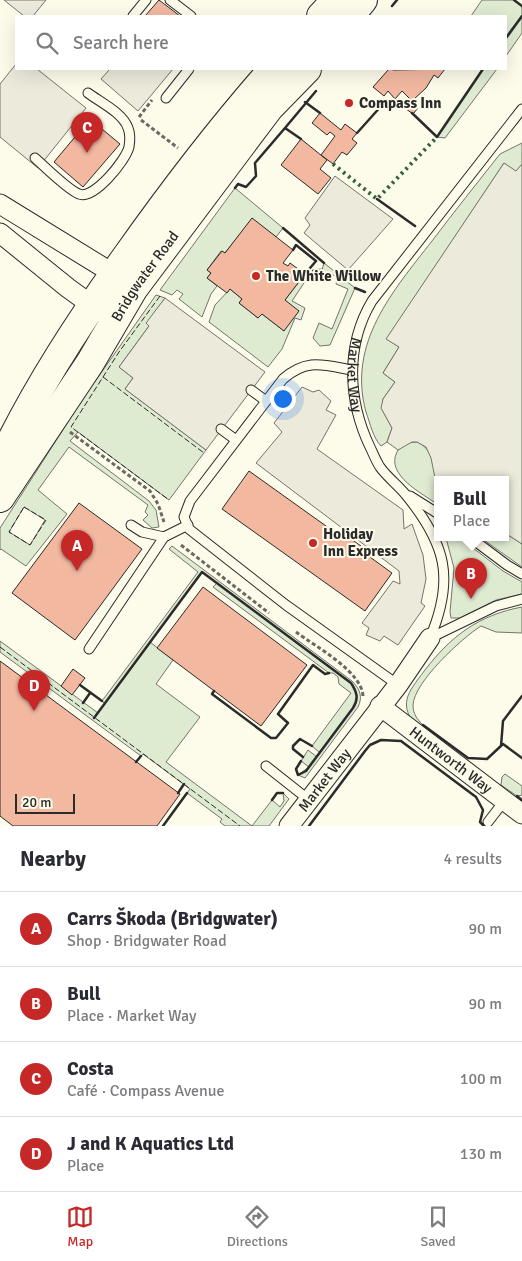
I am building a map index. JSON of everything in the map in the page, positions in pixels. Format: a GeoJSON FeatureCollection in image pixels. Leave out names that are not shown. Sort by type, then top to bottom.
{"type":"FeatureCollection","features":[{"type":"Feature","properties":{"kind":"main road"},"geometry":{"type":"LineString","coordinates":[[321,15],[336,0]]}},
{"type":"Feature","properties":{"kind":"main road"},"geometry":{"type":"LineString","coordinates":[[351,15],[363,0]]}},
{"type":"Feature","properties":{"kind":"main road","name":"Bridgwater Road"},"geometry":{"type":"LineString","coordinates":[[0,464],[51,370],[103,313],[124,281],[174,189],[236,111],[272,70]]}},
{"type":"Feature","properties":{"kind":"main road","name":"Bridgwater Road"},"geometry":{"type":"LineString","coordinates":[[124,281],[269,108],[306,70]]}},
{"type":"Feature","properties":{"kind":"main road","name":"Bridgwater Road"},"geometry":{"type":"LineString","coordinates":[[0,498],[90,363],[103,313]]}},
{"type":"Feature","properties":{"kind":"street"},"geometry":{"type":"LineString","coordinates":[[0,204],[124,281]]}},
{"type":"Feature","properties":{"kind":"street"},"geometry":{"type":"LineString","coordinates":[[0,233],[68,288],[103,313]]}},
{"type":"Feature","properties":{"kind":"street","name":"Market Way"},"geometry":{"type":"LineString","coordinates":[[289,826],[398,685],[430,638]]}},
{"type":"Feature","properties":{"kind":"street","name":"Huntworth Way"},"geometry":{"type":"LineString","coordinates":[[380,706],[522,814]]}},
{"type":"Feature","properties":{"kind":"lane"},"geometry":{"type":"LineString","coordinates":[[134,15],[146,0]]}},
{"type":"Feature","properties":{"kind":"lane"},"geometry":{"type":"LineString","coordinates":[[170,0],[190,15]]}},
{"type":"Feature","properties":{"kind":"lane"},"geometry":{"type":"LineString","coordinates":[[166,98],[188,70]]}},
{"type":"Feature","properties":{"kind":"lane"},"geometry":{"type":"LineString","coordinates":[[34,158],[79,194],[91,194],[103,183],[129,148],[128,128],[123,120],[88,93]]}},
{"type":"Feature","properties":{"kind":"lane","name":"Market Way"},"geometry":{"type":"LineString","coordinates":[[434,538],[426,520],[405,493],[380,467],[362,429],[353,394],[352,370],[357,337],[363,318],[372,301],[522,109]]}},
{"type":"Feature","properties":{"kind":"lane"},"geometry":{"type":"LineString","coordinates":[[352,370],[310,364],[294,370],[280,382],[190,500],[184,517],[189,529],[286,604],[398,685]]}},
{"type":"Feature","properties":{"kind":"lane"},"geometry":{"type":"LineString","coordinates":[[251,390],[266,400]]}},
{"type":"Feature","properties":{"kind":"lane"},"geometry":{"type":"LineString","coordinates":[[221,430],[236,440]]}},
{"type":"Feature","properties":{"kind":"lane"},"geometry":{"type":"LineString","coordinates":[[405,493],[434,511]]}},
{"type":"Feature","properties":{"kind":"lane"},"geometry":{"type":"LineString","coordinates":[[131,525],[142,532],[164,537]]}},
{"type":"Feature","properties":{"kind":"lane"},"geometry":{"type":"LineString","coordinates":[[89,649],[164,537],[188,525]]}},
{"type":"Feature","properties":{"kind":"lane","name":"Market Way"},"geometry":{"type":"LineString","coordinates":[[430,638],[444,596],[444,560],[435,541]]}},
{"type":"Feature","properties":{"kind":"lane"},"geometry":{"type":"LineString","coordinates":[[475,541],[507,566],[522,574]]}},
{"type":"Feature","properties":{"kind":"lane","name":"Market Way"},"geometry":{"type":"LineString","coordinates":[[430,638],[496,606],[522,599]]}},
{"type":"Feature","properties":{"kind":"lane"},"geometry":{"type":"LineString","coordinates":[[266,766],[308,800]]}},
{"type":"Feature","properties":{"kind":"lane"},"geometry":{"type":"LineString","coordinates":[[488,822],[505,800]]}},
{"type":"Feature","properties":{"kind":"path"},"geometry":{"type":"LineString","coordinates":[[138,117],[154,98]]}},
{"type":"Feature","properties":{"kind":"green space"},"geometry":{"type":"Polygon","coordinates":[[[482,0],[514,0],[522,6],[522,33],[507,55],[507,15],[472,15],[482,0]]]}},
{"type":"Feature","properties":{"kind":"green space"},"geometry":{"type":"Polygon","coordinates":[[[482,70],[496,70],[445,138],[437,137],[482,70]]]}},
{"type":"Feature","properties":{"kind":"green space"},"geometry":{"type":"Polygon","coordinates":[[[522,143],[522,164],[516,172],[504,163],[387,339],[399,347],[383,373],[395,382],[383,399],[383,411],[392,428],[387,442],[381,446],[374,435],[366,412],[362,387],[363,363],[368,341],[377,319],[403,279],[500,154],[522,143]]]}},
{"type":"Feature","properties":{"kind":"green space"},"geometry":{"type":"Polygon","coordinates":[[[235,188],[283,228],[276,237],[252,219],[225,253],[221,251],[207,270],[211,273],[207,278],[217,286],[211,294],[202,317],[179,299],[183,294],[177,290],[172,295],[160,290],[235,188]]]}},
{"type":"Feature","properties":{"kind":"green space"},"geometry":{"type":"Polygon","coordinates":[[[324,263],[355,288],[330,345],[320,346],[313,338],[319,323],[332,329],[348,289],[336,284],[338,276],[321,273],[324,263]]]}},
{"type":"Feature","properties":{"kind":"green space"},"geometry":{"type":"Polygon","coordinates":[[[305,274],[308,277],[292,301],[305,308],[301,320],[295,318],[282,349],[268,367],[209,322],[215,305],[230,289],[242,299],[239,303],[258,318],[262,314],[284,331],[285,300],[305,274]]]}},
{"type":"Feature","properties":{"kind":"green space"},"geometry":{"type":"Polygon","coordinates":[[[156,295],[165,298],[147,323],[149,326],[119,367],[133,378],[125,389],[206,450],[169,500],[78,432],[70,441],[149,501],[156,510],[159,527],[152,528],[143,520],[148,515],[145,512],[148,505],[69,447],[38,490],[67,514],[26,566],[0,550],[0,528],[84,397],[156,295]],[[24,507],[9,532],[30,545],[45,520],[24,507]]]}},
{"type":"Feature","properties":{"kind":"green space"},"geometry":{"type":"Polygon","coordinates":[[[411,442],[417,442],[424,446],[433,460],[436,476],[434,476],[434,502],[407,483],[396,468],[397,452],[401,447],[411,442]]]}},
{"type":"Feature","properties":{"kind":"green space"},"geometry":{"type":"Polygon","coordinates":[[[509,536],[522,544],[522,567],[485,541],[509,541],[509,536]]]}},
{"type":"Feature","properties":{"kind":"green space"},"geometry":{"type":"Polygon","coordinates":[[[447,541],[464,541],[503,571],[522,582],[522,594],[496,600],[460,618],[451,618],[454,568],[447,541]]]}},
{"type":"Feature","properties":{"kind":"green space"},"geometry":{"type":"Polygon","coordinates":[[[172,546],[352,681],[360,693],[358,707],[305,778],[298,775],[309,767],[301,761],[308,750],[317,757],[320,753],[312,746],[351,693],[339,684],[338,677],[333,673],[329,673],[213,587],[217,583],[202,572],[150,642],[173,660],[156,684],[200,717],[166,762],[252,826],[225,826],[220,822],[222,819],[187,793],[190,789],[143,754],[141,756],[0,652],[0,641],[98,713],[105,704],[102,701],[198,572],[169,549],[172,546]]]}},
{"type":"Feature","properties":{"kind":"green space"},"geometry":{"type":"Polygon","coordinates":[[[522,607],[522,633],[496,632],[481,626],[440,661],[415,695],[414,711],[423,725],[419,730],[408,713],[407,699],[413,686],[435,658],[456,637],[479,621],[492,615],[522,607]]]}},
{"type":"Feature","properties":{"kind":"green space"},"geometry":{"type":"Polygon","coordinates":[[[505,774],[522,786],[522,795],[517,796],[501,785],[502,777],[505,774]]]}},
{"type":"Feature","properties":{"kind":"green space"},"geometry":{"type":"Polygon","coordinates":[[[283,793],[289,799],[269,826],[252,826],[272,800],[280,807],[284,801],[283,793]]]}},
{"type":"Feature","properties":{"kind":"shaded area"},"geometry":{"type":"Polygon","coordinates":[[[4,0],[46,0],[34,15],[23,15],[4,0]]]}},
{"type":"Feature","properties":{"kind":"shaded area"},"geometry":{"type":"Polygon","coordinates":[[[15,65],[15,70],[38,70],[86,108],[38,168],[0,137],[0,84],[15,65]]]}},
{"type":"Feature","properties":{"kind":"shaded area"},"geometry":{"type":"Polygon","coordinates":[[[109,70],[172,70],[138,111],[101,79],[109,70]]]}},
{"type":"Feature","properties":{"kind":"shaded area"},"geometry":{"type":"Polygon","coordinates":[[[504,163],[516,171],[522,164],[522,544],[509,536],[509,476],[435,476],[431,458],[426,447],[417,442],[412,442],[398,450],[387,442],[392,428],[381,408],[383,399],[395,382],[383,373],[399,347],[386,339],[504,163]]]}},
{"type":"Feature","properties":{"kind":"shaded area"},"geometry":{"type":"Polygon","coordinates":[[[335,176],[393,219],[348,270],[304,233],[310,225],[305,218],[335,176]]]}},
{"type":"Feature","properties":{"kind":"shaded area"},"geometry":{"type":"Polygon","coordinates":[[[165,298],[265,372],[206,450],[125,389],[133,378],[119,367],[149,326],[146,323],[165,298]]]}},
{"type":"Feature","properties":{"kind":"shaded area"},"geometry":{"type":"Polygon","coordinates":[[[302,387],[313,392],[319,390],[331,401],[326,410],[336,415],[317,449],[403,510],[404,529],[412,524],[423,555],[426,579],[421,603],[425,606],[398,645],[384,636],[380,641],[366,635],[369,628],[362,623],[393,581],[400,584],[399,571],[256,463],[282,432],[274,423],[302,387]]]}},
{"type":"Feature","properties":{"kind":"building"},"geometry":{"type":"Polygon","coordinates":[[[159,0],[179,15],[146,15],[159,0]]]}},
{"type":"Feature","properties":{"kind":"building"},"geometry":{"type":"Polygon","coordinates":[[[388,70],[444,70],[438,78],[434,75],[426,88],[412,101],[402,91],[395,99],[388,91],[384,96],[373,87],[388,70]]]}},
{"type":"Feature","properties":{"kind":"building"},"geometry":{"type":"Polygon","coordinates":[[[406,100],[418,108],[413,114],[402,106],[406,100]]]}},
{"type":"Feature","properties":{"kind":"building"},"geometry":{"type":"Polygon","coordinates":[[[320,113],[341,130],[345,124],[357,133],[352,139],[357,143],[347,155],[342,152],[333,164],[321,155],[335,136],[330,132],[327,135],[312,123],[320,113]]]}},
{"type":"Feature","properties":{"kind":"building"},"geometry":{"type":"Polygon","coordinates":[[[90,119],[120,144],[83,187],[54,162],[90,119]]]}},
{"type":"Feature","properties":{"kind":"building"},"geometry":{"type":"Polygon","coordinates":[[[301,139],[327,160],[320,169],[331,178],[318,194],[281,165],[301,139]]]}},
{"type":"Feature","properties":{"kind":"building","name":"The White Willow"},"geometry":{"type":"Polygon","coordinates":[[[252,218],[293,250],[283,263],[288,266],[290,263],[305,274],[285,300],[299,311],[284,331],[262,314],[258,318],[239,303],[242,299],[230,289],[227,293],[207,278],[211,273],[207,270],[222,251],[225,253],[252,218]]]}},
{"type":"Feature","properties":{"kind":"building","name":"Holiday Inn Express"},"geometry":{"type":"Polygon","coordinates":[[[249,471],[340,536],[343,533],[365,549],[363,552],[392,573],[365,611],[222,509],[249,471]]]}},
{"type":"Feature","properties":{"kind":"building"},"geometry":{"type":"Polygon","coordinates":[[[79,503],[142,549],[75,640],[12,593],[79,503]]]}},
{"type":"Feature","properties":{"kind":"building"},"geometry":{"type":"Polygon","coordinates":[[[203,587],[307,665],[261,726],[157,648],[203,587]]]}},
{"type":"Feature","properties":{"kind":"building"},"geometry":{"type":"Polygon","coordinates":[[[0,661],[180,794],[157,826],[13,826],[0,816],[0,661]]]}},
{"type":"Feature","properties":{"kind":"building"},"geometry":{"type":"Polygon","coordinates":[[[73,669],[85,678],[72,695],[61,686],[73,669]]]}},
{"type":"Feature","properties":{"kind":"hedge"},"geometry":{"type":"LineString","coordinates":[[333,164],[377,199],[437,137]]}},
{"type":"Feature","properties":{"kind":"fence"},"geometry":{"type":"LineString","coordinates":[[160,296],[119,352],[71,427],[169,500]]}},
{"type":"Feature","properties":{"kind":"fence"},"geometry":{"type":"LineString","coordinates":[[103,377],[204,453]]}},
{"type":"Feature","properties":{"kind":"fence"},"geometry":{"type":"LineString","coordinates":[[24,507],[46,520],[30,545],[9,532],[24,507]]}},
{"type":"Feature","properties":{"kind":"fence"},"geometry":{"type":"LineString","coordinates":[[0,647],[240,826]]}},
{"type":"Feature","properties":{"kind":"wall"},"geometry":{"type":"LineString","coordinates":[[392,6],[397,0]]}},
{"type":"Feature","properties":{"kind":"wall"},"geometry":{"type":"LineString","coordinates":[[514,0],[522,6]]}},
{"type":"Feature","properties":{"kind":"wall"},"geometry":{"type":"LineString","coordinates":[[507,37],[522,16]]}},
{"type":"Feature","properties":{"kind":"wall"},"geometry":{"type":"LineString","coordinates":[[412,113],[437,137],[482,70]]}},
{"type":"Feature","properties":{"kind":"wall"},"geometry":{"type":"LineString","coordinates":[[301,139],[285,128],[316,91]]}},
{"type":"Feature","properties":{"kind":"wall"},"geometry":{"type":"LineString","coordinates":[[305,102],[320,113]]}},
{"type":"Feature","properties":{"kind":"wall"},"geometry":{"type":"LineString","coordinates":[[357,133],[383,104],[396,103],[404,107]]}},
{"type":"Feature","properties":{"kind":"wall"},"geometry":{"type":"LineString","coordinates":[[235,188],[238,184],[246,187],[256,176],[255,163],[285,128]]}},
{"type":"Feature","properties":{"kind":"wall"},"geometry":{"type":"LineString","coordinates":[[377,199],[415,226]]}},
{"type":"Feature","properties":{"kind":"wall"},"geometry":{"type":"LineString","coordinates":[[283,228],[324,263]]}},
{"type":"Feature","properties":{"kind":"wall"},"geometry":{"type":"LineString","coordinates":[[293,250],[296,245],[316,261],[305,274]]}},
{"type":"Feature","properties":{"kind":"wall"},"geometry":{"type":"LineString","coordinates":[[308,277],[314,270],[322,270]]}},
{"type":"Feature","properties":{"kind":"wall"},"geometry":{"type":"LineString","coordinates":[[355,288],[365,292]]}},
{"type":"Feature","properties":{"kind":"wall"},"geometry":{"type":"LineString","coordinates":[[94,718],[202,572],[353,686],[357,699],[355,705],[306,771],[298,775],[296,769],[301,761]]}},
{"type":"Feature","properties":{"kind":"wall"},"geometry":{"type":"LineString","coordinates":[[214,691],[212,694],[271,738],[276,738],[288,723],[278,714],[313,665],[325,674],[329,673]]}},
{"type":"Feature","properties":{"kind":"wall"},"geometry":{"type":"LineString","coordinates":[[80,685],[102,701]]}},
{"type":"Feature","properties":{"kind":"wall"},"geometry":{"type":"LineString","coordinates":[[83,703],[90,693]]}},
{"type":"Feature","properties":{"kind":"wall"},"geometry":{"type":"LineString","coordinates":[[501,746],[503,721],[522,696]]}},
{"type":"Feature","properties":{"kind":"wall"},"geometry":{"type":"LineString","coordinates":[[423,725],[468,758],[487,759],[503,744],[522,758]]}},
{"type":"Feature","properties":{"kind":"wall"},"geometry":{"type":"LineString","coordinates":[[303,757],[293,749],[293,746],[300,739],[312,746]]}},
{"type":"Feature","properties":{"kind":"wall"},"geometry":{"type":"LineString","coordinates":[[309,826],[370,745],[381,740],[401,741],[476,797],[483,810],[480,822],[484,826]]}},
{"type":"Feature","properties":{"kind":"wall"},"geometry":{"type":"LineString","coordinates":[[136,762],[141,756]]}},
{"type":"Feature","properties":{"kind":"wall"},"geometry":{"type":"LineString","coordinates":[[178,793],[184,784]]}},
{"type":"Feature","properties":{"kind":"wall"},"geometry":{"type":"LineString","coordinates":[[163,826],[187,793]]}},
{"type":"Feature","properties":{"kind":"wall"},"geometry":{"type":"LineString","coordinates":[[272,800],[277,793],[283,793]]}},
{"type":"Feature","properties":{"kind":"wall"},"geometry":{"type":"LineString","coordinates":[[517,796],[522,800]]}},
{"type":"Feature","properties":{"kind":"place","name":"Compass Inn"},"geometry":{"type":"Point","coordinates":[349,103]}},
{"type":"Feature","properties":{"kind":"place","name":"Costa"},"geometry":{"type":"Point","coordinates":[87,153]}},
{"type":"Feature","properties":{"kind":"place","name":"The White Willow"},"geometry":{"type":"Point","coordinates":[256,276]}},
{"type":"Feature","properties":{"kind":"place","name":"Holiday Inn Express"},"geometry":{"type":"Point","coordinates":[313,543]}},
{"type":"Feature","properties":{"kind":"place","name":"Carrs Škoda (Bridgwater)"},"geometry":{"type":"Point","coordinates":[77,571]}},
{"type":"Feature","properties":{"kind":"place","name":"Bull"},"geometry":{"type":"Point","coordinates":[471,599]}},
{"type":"Feature","properties":{"kind":"place","name":"J and K Aquatics Ltd"},"geometry":{"type":"Point","coordinates":[34,711]}}]}
